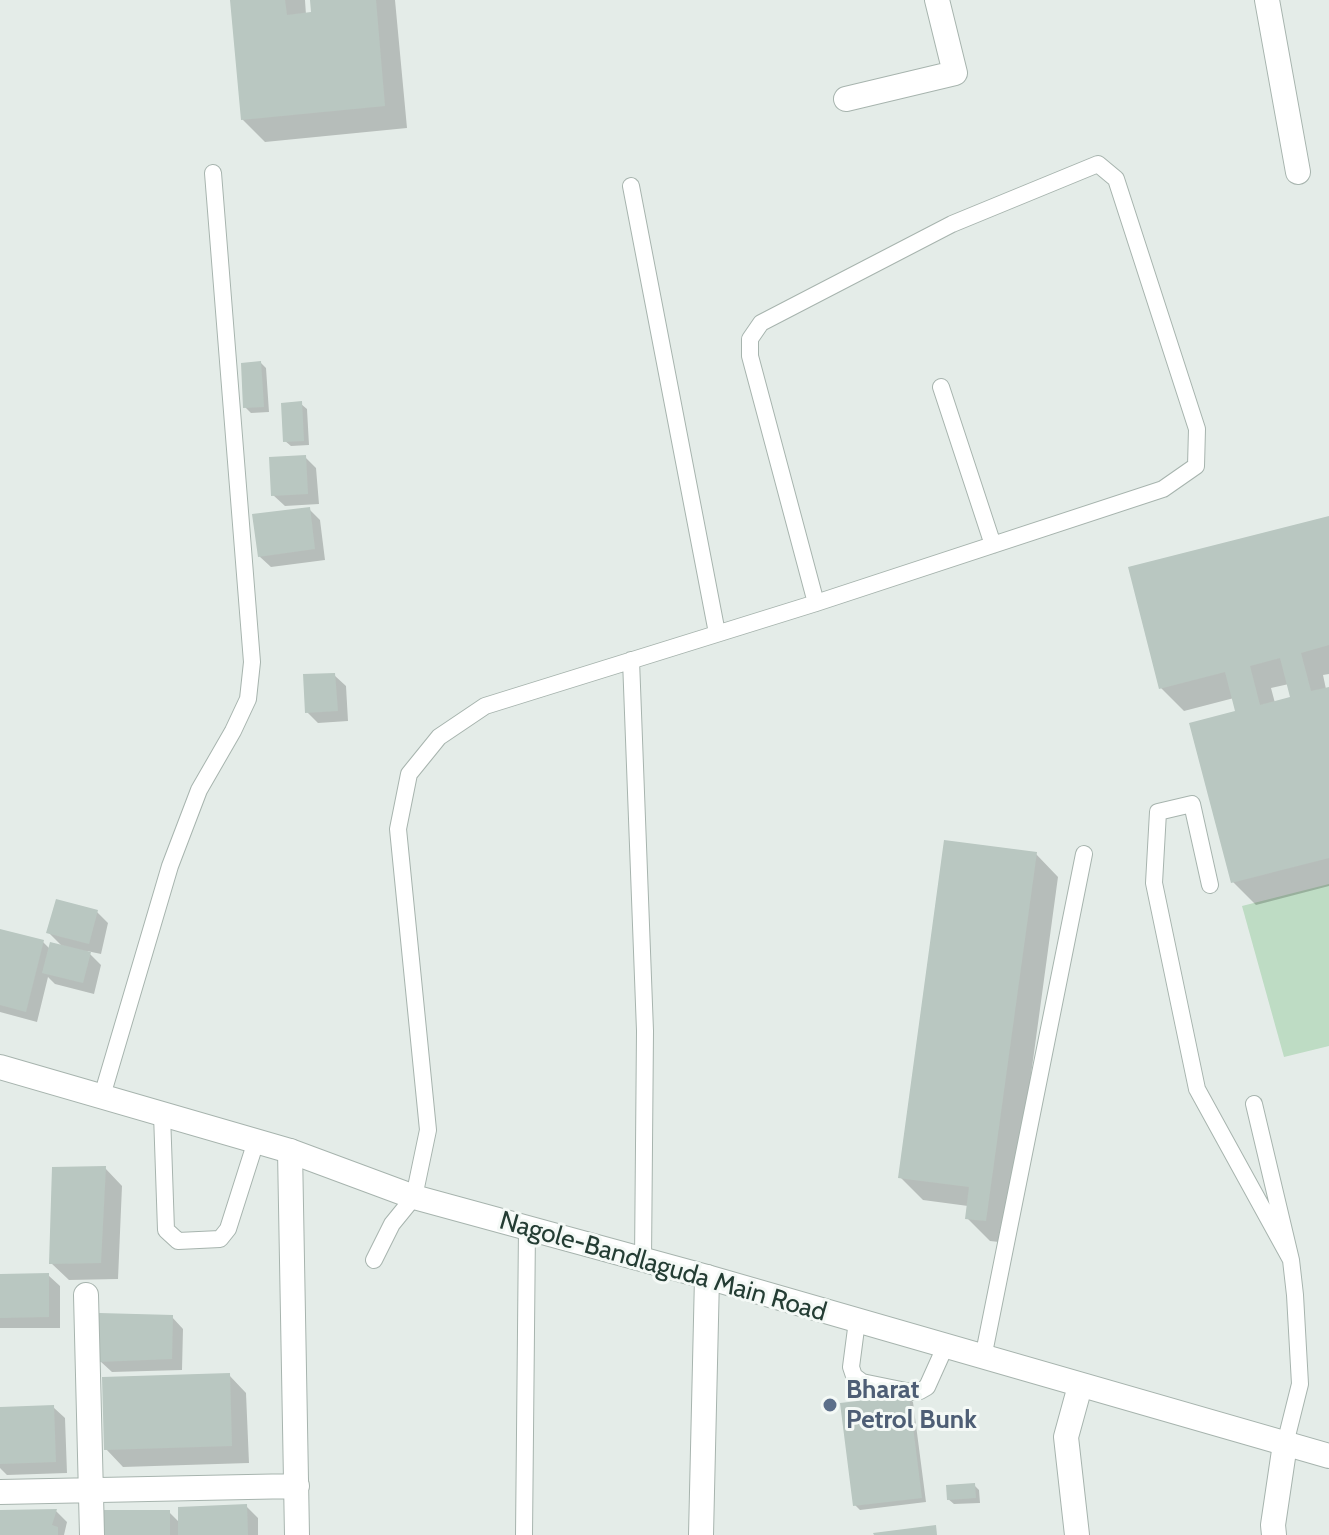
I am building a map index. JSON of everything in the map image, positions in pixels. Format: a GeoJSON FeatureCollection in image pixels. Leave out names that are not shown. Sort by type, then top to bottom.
{"type":"FeatureCollection","features":[{"type":"Feature","properties":{"kind":"street"},"geometry":{"type":"LineString","coordinates":[[846,99],[955,73],[937,0]]}},
{"type":"Feature","properties":{"kind":"street"},"geometry":{"type":"LineString","coordinates":[[1267,0],[1298,172]]}},
{"type":"Feature","properties":{"kind":"street","name":"Nagole-Bandlaguda Main Road"},"geometry":{"type":"LineString","coordinates":[[0,1067],[290,1151],[414,1197],[707,1277],[1329,1456]]}},
{"type":"Feature","properties":{"kind":"street"},"geometry":{"type":"LineString","coordinates":[[290,1151],[297,1535]]}},
{"type":"Feature","properties":{"kind":"street"},"geometry":{"type":"LineString","coordinates":[[701,1535],[707,1277]]}},
{"type":"Feature","properties":{"kind":"street"},"geometry":{"type":"LineString","coordinates":[[86,1295],[92,1535]]}},
{"type":"Feature","properties":{"kind":"street"},"geometry":{"type":"LineString","coordinates":[[1077,1535],[1066,1437],[1080,1386]]}},
{"type":"Feature","properties":{"kind":"street"},"geometry":{"type":"LineString","coordinates":[[1274,1535],[1285,1444]]}},
{"type":"Feature","properties":{"kind":"street"},"geometry":{"type":"LineString","coordinates":[[0,1492],[297,1486]]}},
{"type":"Feature","properties":{"kind":"lane"},"geometry":{"type":"LineString","coordinates":[[374,1260],[392,1224],[414,1197],[428,1130],[398,829],[409,774],[439,737],[485,706],[816,603],[1163,489],[1196,466],[1197,429],[1116,179],[1098,164],[952,224],[761,323],[750,339],[750,356],[816,603]]}},
{"type":"Feature","properties":{"kind":"lane"},"geometry":{"type":"LineString","coordinates":[[102,1096],[170,866],[199,790],[248,699],[252,662],[213,173]]}},
{"type":"Feature","properties":{"kind":"lane"},"geometry":{"type":"LineString","coordinates":[[631,186],[717,633]]}},
{"type":"Feature","properties":{"kind":"lane"},"geometry":{"type":"LineString","coordinates":[[941,387],[993,545]]}},
{"type":"Feature","properties":{"kind":"lane"},"geometry":{"type":"LineString","coordinates":[[631,660],[645,1031],[643,1260]]}},
{"type":"Feature","properties":{"kind":"lane"},"geometry":{"type":"LineString","coordinates":[[1210,885],[1192,804],[1158,812],[1154,883],[1197,1089],[1291,1260]]}},
{"type":"Feature","properties":{"kind":"lane"},"geometry":{"type":"LineString","coordinates":[[983,1358],[1084,854]]}},
{"type":"Feature","properties":{"kind":"lane"},"geometry":{"type":"LineString","coordinates":[[1254,1104],[1291,1260],[1300,1384],[1285,1444]]}},
{"type":"Feature","properties":{"kind":"lane"},"geometry":{"type":"LineString","coordinates":[[162,1114],[166,1230],[178,1241],[220,1239],[228,1229],[256,1141]]}},
{"type":"Feature","properties":{"kind":"lane"},"geometry":{"type":"LineString","coordinates":[[524,1535],[527,1228]]}},
{"type":"Feature","properties":{"kind":"lane"},"geometry":{"type":"LineString","coordinates":[[857,1321],[851,1367],[854,1376],[862,1382],[920,1391],[927,1387],[945,1347]]}},
{"type":"Feature","properties":{"kind":"green space"},"geometry":{"type":"Polygon","coordinates":[[[1329,884],[1329,1046],[1284,1057],[1242,906],[1329,884]]]}},
{"type":"Feature","properties":{"kind":"building"},"geometry":{"type":"Polygon","coordinates":[[[230,0],[285,0],[287,15],[311,12],[310,0],[376,0],[385,106],[241,120],[230,0]]]}},
{"type":"Feature","properties":{"kind":"building"},"geometry":{"type":"Polygon","coordinates":[[[261,361],[264,407],[243,408],[241,363],[261,361]]]}},
{"type":"Feature","properties":{"kind":"building"},"geometry":{"type":"Polygon","coordinates":[[[302,401],[304,441],[283,442],[281,403],[302,401]]]}},
{"type":"Feature","properties":{"kind":"building"},"geometry":{"type":"Polygon","coordinates":[[[306,455],[308,494],[271,496],[269,457],[306,455]]]}},
{"type":"Feature","properties":{"kind":"building"},"geometry":{"type":"Polygon","coordinates":[[[310,507],[315,549],[258,557],[252,514],[310,507]]]}},
{"type":"Feature","properties":{"kind":"building"},"geometry":{"type":"Polygon","coordinates":[[[1329,516],[1329,645],[1301,653],[1311,691],[1329,687],[1329,858],[1231,883],[1189,723],[1235,711],[1225,672],[1159,689],[1128,567],[1329,516]],[[1280,658],[1250,666],[1260,705],[1290,697],[1280,658]]]}},
{"type":"Feature","properties":{"kind":"building"},"geometry":{"type":"Polygon","coordinates":[[[335,673],[338,711],[305,713],[303,674],[335,673]]]}},
{"type":"Feature","properties":{"kind":"building"},"geometry":{"type":"Polygon","coordinates":[[[944,840],[1037,852],[986,1221],[965,1219],[969,1187],[898,1178],[944,840]]]}},
{"type":"Feature","properties":{"kind":"building"},"geometry":{"type":"Polygon","coordinates":[[[56,899],[98,910],[89,944],[46,933],[56,899]]]}},
{"type":"Feature","properties":{"kind":"building"},"geometry":{"type":"Polygon","coordinates":[[[0,929],[44,940],[26,1012],[0,1005],[0,929]]]}},
{"type":"Feature","properties":{"kind":"building"},"geometry":{"type":"Polygon","coordinates":[[[50,942],[91,952],[83,983],[42,973],[50,942]]]}},
{"type":"Feature","properties":{"kind":"building"},"geometry":{"type":"Polygon","coordinates":[[[106,1166],[101,1263],[49,1264],[52,1167],[106,1166]]]}},
{"type":"Feature","properties":{"kind":"building"},"geometry":{"type":"Polygon","coordinates":[[[49,1273],[49,1317],[0,1318],[0,1274],[49,1273]]]}},
{"type":"Feature","properties":{"kind":"building"},"geometry":{"type":"Polygon","coordinates":[[[99,1313],[173,1315],[172,1359],[98,1362],[99,1313]]]}},
{"type":"Feature","properties":{"kind":"building"},"geometry":{"type":"Polygon","coordinates":[[[230,1373],[232,1446],[104,1450],[102,1377],[230,1373]]]}},
{"type":"Feature","properties":{"kind":"building"},"geometry":{"type":"Polygon","coordinates":[[[909,1395],[922,1498],[853,1506],[840,1403],[909,1395]]]}},
{"type":"Feature","properties":{"kind":"building"},"geometry":{"type":"Polygon","coordinates":[[[54,1405],[56,1462],[0,1464],[0,1407],[54,1405]]]}},
{"type":"Feature","properties":{"kind":"building"},"geometry":{"type":"Polygon","coordinates":[[[975,1483],[976,1498],[947,1500],[946,1485],[975,1483]]]}},
{"type":"Feature","properties":{"kind":"building"},"geometry":{"type":"Polygon","coordinates":[[[247,1504],[248,1535],[178,1535],[178,1507],[247,1504]]]}},
{"type":"Feature","properties":{"kind":"building"},"geometry":{"type":"Polygon","coordinates":[[[57,1509],[52,1525],[58,1527],[58,1535],[0,1535],[0,1510],[57,1509]]]}},
{"type":"Feature","properties":{"kind":"building"},"geometry":{"type":"Polygon","coordinates":[[[102,1510],[170,1510],[170,1535],[104,1535],[102,1510]]]}},
{"type":"Feature","properties":{"kind":"building"},"geometry":{"type":"Polygon","coordinates":[[[936,1525],[937,1535],[873,1533],[936,1525]]]}},
{"type":"Feature","properties":{"kind":"place","name":"Bharat Petrol Bunk"},"geometry":{"type":"Point","coordinates":[830,1405]}}]}
